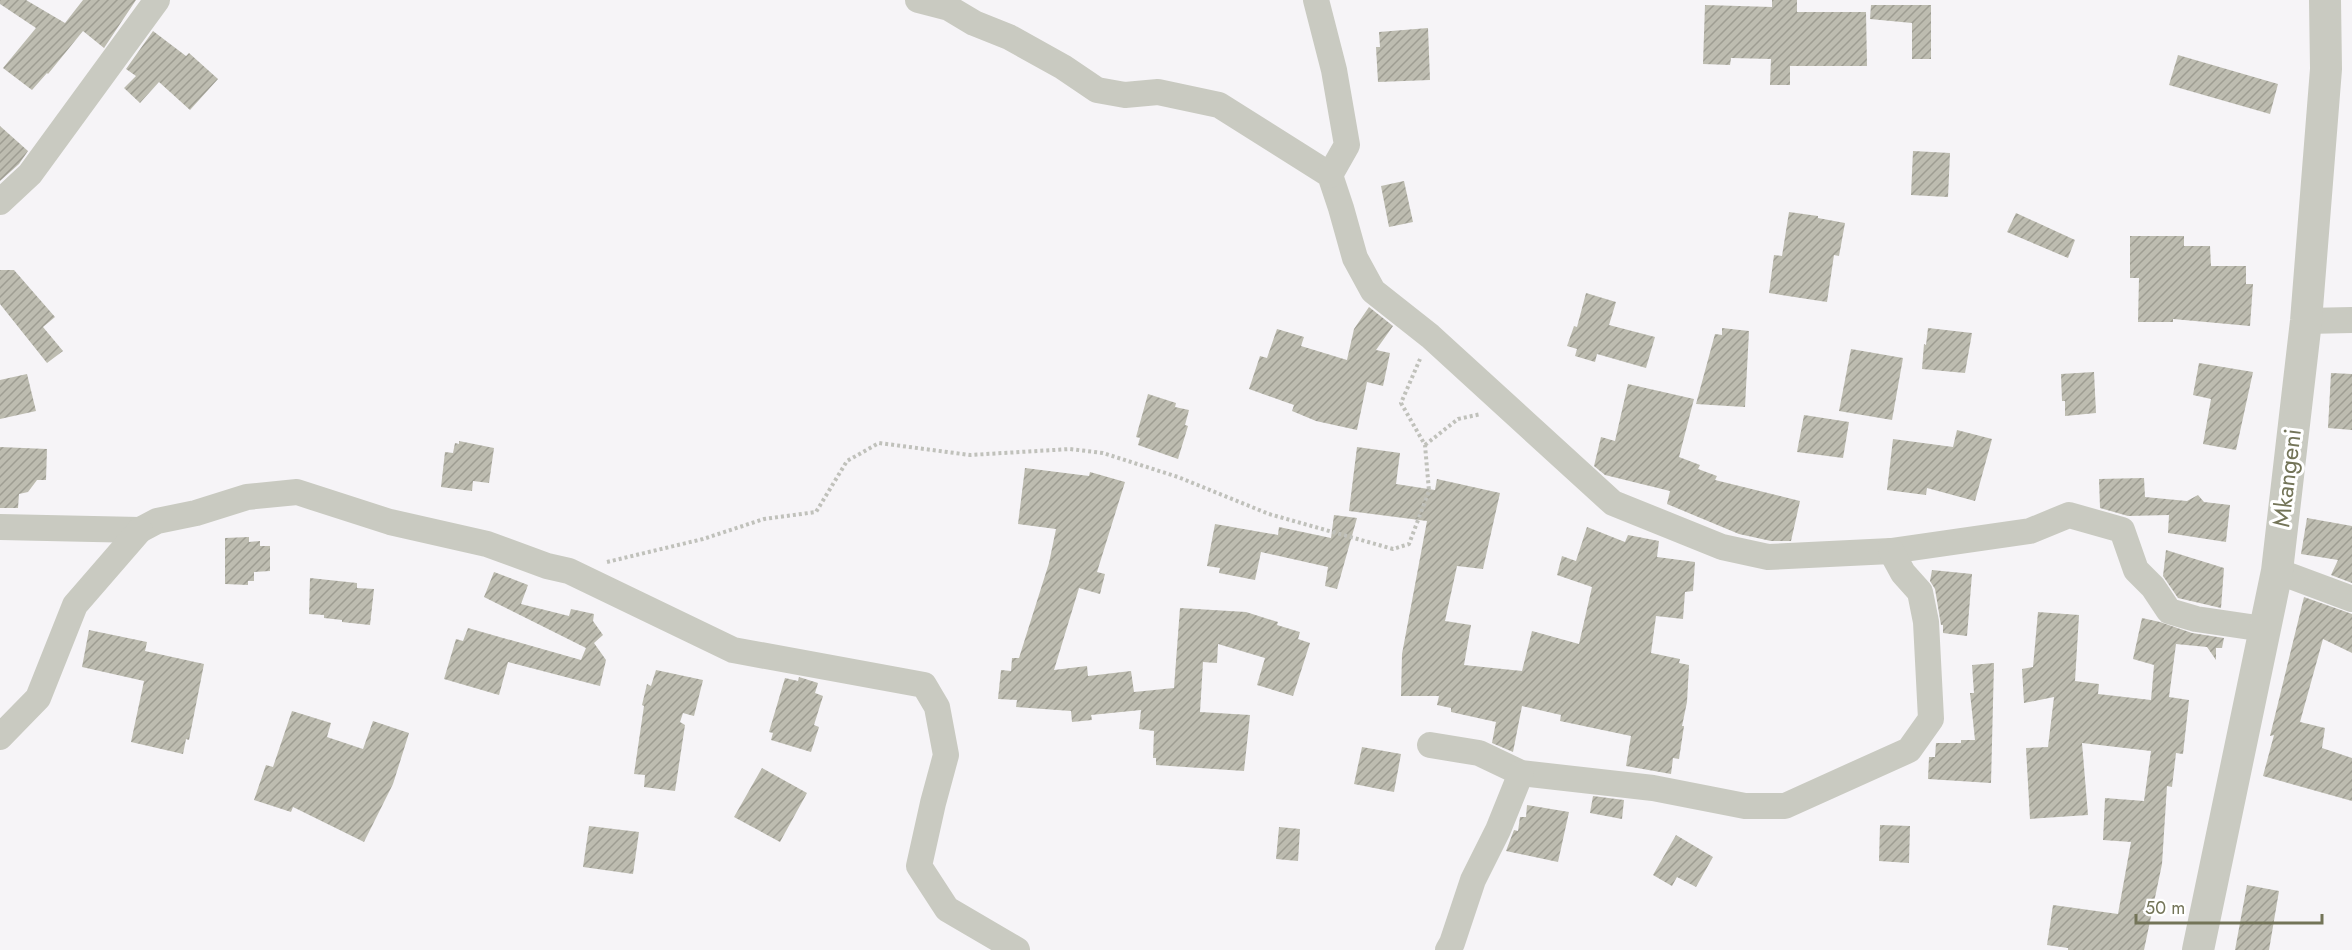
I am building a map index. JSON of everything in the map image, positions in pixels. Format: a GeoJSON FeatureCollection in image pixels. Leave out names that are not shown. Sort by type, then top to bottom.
{"type":"FeatureCollection","features":[{"type":"Feature","properties":{"kind":"street"},"geometry":{"type":"LineString","coordinates":[[0,202],[30,174],[157,0]]}},
{"type":"Feature","properties":{"kind":"street"},"geometry":{"type":"LineString","coordinates":[[918,0],[949,8],[974,23],[1009,37],[1063,67],[1097,90],[1125,95],[1158,92],[1219,105],[1330,175],[1354,258],[1373,291],[1430,336],[1512,408],[1613,503],[1722,547],[1768,557],[1891,551],[2030,531],[2069,515],[2122,530],[2136,570],[2153,587],[2169,611],[2196,619],[2264,629]]}},
{"type":"Feature","properties":{"kind":"street"},"geometry":{"type":"LineString","coordinates":[[1316,0],[1334,70],[1347,145],[1330,175]]}},
{"type":"Feature","properties":{"kind":"street","name":"Mkangeni"},"geometry":{"type":"LineString","coordinates":[[2198,950],[2277,571],[2306,321],[2326,69],[2325,0]]}},
{"type":"Feature","properties":{"kind":"street"},"geometry":{"type":"LineString","coordinates":[[2306,321],[2352,320]]}},
{"type":"Feature","properties":{"kind":"street"},"geometry":{"type":"LineString","coordinates":[[0,737],[38,698],[75,605],[140,530],[157,521],[196,513],[247,497],[297,492],[390,522],[487,544],[547,566],[568,571],[733,650],[924,685],[937,707],[946,755],[919,866],[947,909],[1017,950]]}},
{"type":"Feature","properties":{"kind":"street"},"geometry":{"type":"LineString","coordinates":[[0,527],[140,530]]}},
{"type":"Feature","properties":{"kind":"street"},"geometry":{"type":"LineString","coordinates":[[1430,745],[1479,753],[1521,772],[1653,788],[1745,806],[1785,806],[1909,750],[1931,719],[1926,622],[1920,592],[1903,573],[1891,551]]}},
{"type":"Feature","properties":{"kind":"street"},"geometry":{"type":"LineString","coordinates":[[2277,571],[2352,599]]}},
{"type":"Feature","properties":{"kind":"street"},"geometry":{"type":"LineString","coordinates":[[1448,950],[1473,880],[1498,830],[1521,772]]}},
{"type":"Feature","properties":{"kind":"path"},"geometry":{"type":"LineString","coordinates":[[568,571],[703,538],[764,519],[816,512],[847,461],[879,443],[970,455],[1070,449],[1102,453],[1178,477],[1269,514],[1393,549],[1409,544],[1429,491],[1425,445],[1401,403],[1430,336]]}},
{"type":"Feature","properties":{"kind":"path"},"geometry":{"type":"LineString","coordinates":[[1425,445],[1458,419],[1512,408]]}},
{"type":"Feature","properties":{"kind":"building"},"geometry":{"type":"Polygon","coordinates":[[[0,0],[26,0],[65,23],[83,0],[136,0],[104,48],[83,31],[32,90],[3,68],[36,28],[0,4],[0,0]]]}},
{"type":"Feature","properties":{"kind":"building"},"geometry":{"type":"Polygon","coordinates":[[[1772,0],[1797,0],[1797,12],[1866,12],[1867,66],[1790,66],[1790,85],[1770,85],[1771,59],[1731,58],[1730,65],[1703,64],[1705,5],[1772,7],[1772,0]]]}},
{"type":"Feature","properties":{"kind":"building"},"geometry":{"type":"Polygon","coordinates":[[[1871,5],[1931,5],[1931,59],[1912,59],[1912,23],[1870,19],[1871,5]]]}},
{"type":"Feature","properties":{"kind":"building"},"geometry":{"type":"Polygon","coordinates":[[[1428,28],[1430,80],[1378,82],[1376,47],[1380,47],[1379,32],[1428,28]]]}},
{"type":"Feature","properties":{"kind":"building"},"geometry":{"type":"Polygon","coordinates":[[[153,31],[186,56],[189,53],[218,79],[190,110],[159,82],[140,103],[124,88],[136,76],[126,69],[153,31]]]}},
{"type":"Feature","properties":{"kind":"building"},"geometry":{"type":"Polygon","coordinates":[[[2178,55],[2278,84],[2270,114],[2169,85],[2178,55]]]}},
{"type":"Feature","properties":{"kind":"building"},"geometry":{"type":"Polygon","coordinates":[[[0,126],[28,151],[19,164],[0,181],[0,126]]]}},
{"type":"Feature","properties":{"kind":"building"},"geometry":{"type":"Polygon","coordinates":[[[1913,151],[1950,153],[1948,197],[1911,195],[1913,151]]]}},
{"type":"Feature","properties":{"kind":"building"},"geometry":{"type":"Polygon","coordinates":[[[1404,181],[1413,222],[1389,227],[1381,186],[1404,181]]]}},
{"type":"Feature","properties":{"kind":"building"},"geometry":{"type":"Polygon","coordinates":[[[1789,212],[1845,223],[1839,256],[1834,255],[1827,302],[1769,293],[1774,255],[1782,256],[1789,212]]]}},
{"type":"Feature","properties":{"kind":"building"},"geometry":{"type":"Polygon","coordinates":[[[2016,213],[2075,240],[2068,258],[2007,232],[2016,213]]]}},
{"type":"Feature","properties":{"kind":"building"},"geometry":{"type":"Polygon","coordinates":[[[2130,236],[2184,236],[2184,246],[2210,246],[2211,266],[2246,266],[2246,284],[2253,284],[2250,326],[2173,319],[2173,322],[2138,322],[2139,278],[2130,278],[2130,236]]]}},
{"type":"Feature","properties":{"kind":"building"},"geometry":{"type":"Polygon","coordinates":[[[0,270],[14,270],[55,317],[43,327],[63,351],[47,363],[0,304],[0,270]]]}},
{"type":"Feature","properties":{"kind":"building"},"geometry":{"type":"Polygon","coordinates":[[[1586,293],[1616,302],[1609,325],[1655,337],[1646,368],[1597,354],[1595,362],[1575,356],[1577,349],[1567,346],[1574,326],[1577,327],[1586,293]]]}},
{"type":"Feature","properties":{"kind":"building"},"geometry":{"type":"Polygon","coordinates":[[[1369,307],[1393,326],[1376,350],[1390,353],[1383,386],[1367,382],[1357,430],[1316,421],[1292,411],[1294,405],[1249,389],[1260,356],[1267,358],[1277,329],[1304,337],[1301,346],[1347,360],[1354,329],[1369,307]]]}},
{"type":"Feature","properties":{"kind":"building"},"geometry":{"type":"Polygon","coordinates":[[[1722,328],[1749,331],[1745,407],[1696,404],[1715,334],[1722,335],[1722,328]]]}},
{"type":"Feature","properties":{"kind":"building"},"geometry":{"type":"Polygon","coordinates":[[[1928,328],[1972,333],[1965,373],[1922,369],[1928,328]]]}},
{"type":"Feature","properties":{"kind":"building"},"geometry":{"type":"Polygon","coordinates":[[[1851,349],[1903,358],[1892,420],[1839,411],[1851,349]]]}},
{"type":"Feature","properties":{"kind":"building"},"geometry":{"type":"Polygon","coordinates":[[[2199,363],[2253,372],[2236,450],[2203,444],[2211,399],[2193,395],[2199,363]]]}},
{"type":"Feature","properties":{"kind":"building"},"geometry":{"type":"Polygon","coordinates":[[[2094,372],[2096,413],[2065,416],[2061,374],[2094,372]]]}},
{"type":"Feature","properties":{"kind":"building"},"geometry":{"type":"Polygon","coordinates":[[[2331,373],[2352,374],[2352,430],[2328,428],[2331,373]]]}},
{"type":"Feature","properties":{"kind":"building"},"geometry":{"type":"Polygon","coordinates":[[[27,374],[36,411],[0,419],[0,380],[27,374]]]}},
{"type":"Feature","properties":{"kind":"building"},"geometry":{"type":"Polygon","coordinates":[[[1628,384],[1694,399],[1679,457],[1700,465],[1698,469],[1717,476],[1715,480],[1800,501],[1791,541],[1771,541],[1739,534],[1667,504],[1670,491],[1605,475],[1594,466],[1601,437],[1615,441],[1628,384]]]}},
{"type":"Feature","properties":{"kind":"building"},"geometry":{"type":"Polygon","coordinates":[[[1148,394],[1176,403],[1175,407],[1189,410],[1185,425],[1188,426],[1178,459],[1138,445],[1140,438],[1136,437],[1148,394]]]}},
{"type":"Feature","properties":{"kind":"building"},"geometry":{"type":"Polygon","coordinates":[[[1804,415],[1849,422],[1843,458],[1797,452],[1804,415]]]}},
{"type":"Feature","properties":{"kind":"building"},"geometry":{"type":"Polygon","coordinates":[[[1957,430],[1992,439],[1975,501],[1927,488],[1926,495],[1887,490],[1893,439],[1953,447],[1957,430]]]}},
{"type":"Feature","properties":{"kind":"building"},"geometry":{"type":"Polygon","coordinates":[[[459,441],[494,448],[489,483],[473,481],[472,491],[441,487],[445,452],[453,453],[455,443],[459,444],[459,441]]]}},
{"type":"Feature","properties":{"kind":"building"},"geometry":{"type":"Polygon","coordinates":[[[0,447],[47,449],[46,480],[37,480],[28,492],[19,494],[18,508],[0,508],[0,447]]]}},
{"type":"Feature","properties":{"kind":"building"},"geometry":{"type":"Polygon","coordinates":[[[1357,447],[1400,453],[1396,484],[1435,490],[1437,479],[1500,493],[1483,569],[1457,566],[1445,621],[1471,625],[1464,665],[1522,671],[1532,631],[1579,644],[1592,587],[1557,575],[1562,556],[1576,561],[1587,527],[1625,542],[1628,535],[1659,541],[1657,557],[1695,562],[1693,591],[1685,592],[1683,619],[1656,616],[1651,653],[1680,659],[1679,663],[1689,665],[1687,702],[1679,759],[1673,758],[1671,774],[1626,766],[1631,736],[1560,721],[1561,715],[1522,706],[1513,752],[1492,743],[1496,722],[1451,712],[1451,708],[1437,705],[1439,696],[1401,696],[1402,654],[1427,521],[1349,511],[1357,447]]]}},
{"type":"Feature","properties":{"kind":"building"},"geometry":{"type":"Polygon","coordinates":[[[1025,468],[1089,476],[1090,472],[1125,482],[1097,572],[1105,574],[1100,594],[1079,588],[1054,670],[1087,666],[1088,676],[1131,671],[1134,692],[1174,688],[1180,608],[1246,612],[1300,632],[1298,639],[1310,643],[1293,696],[1257,685],[1265,658],[1218,644],[1217,663],[1203,662],[1200,712],[1250,715],[1244,771],[1156,765],[1156,758],[1153,758],[1154,731],[1139,729],[1141,710],[1091,715],[1092,720],[1072,722],[1071,711],[1016,707],[1017,700],[998,699],[1001,670],[1011,671],[1012,658],[1019,658],[1049,563],[1056,529],[1018,524],[1025,468]]]}},
{"type":"Feature","properties":{"kind":"building"},"geometry":{"type":"Polygon","coordinates":[[[2144,478],[2145,497],[2187,501],[2198,495],[2204,502],[2230,505],[2226,542],[2168,533],[2169,515],[2128,516],[2100,508],[2099,479],[2144,478]]]}},
{"type":"Feature","properties":{"kind":"building"},"geometry":{"type":"Polygon","coordinates":[[[1334,515],[1357,518],[1337,589],[1325,586],[1328,567],[1261,552],[1255,580],[1219,573],[1220,568],[1207,566],[1215,524],[1278,535],[1279,527],[1331,538],[1334,515]]]}},
{"type":"Feature","properties":{"kind":"building"},"geometry":{"type":"Polygon","coordinates":[[[2307,518],[2352,526],[2352,583],[2331,575],[2338,560],[2301,554],[2307,518]]]}},
{"type":"Feature","properties":{"kind":"building"},"geometry":{"type":"Polygon","coordinates":[[[249,537],[249,542],[260,541],[260,546],[270,546],[270,571],[254,572],[254,581],[248,581],[248,585],[225,584],[225,538],[249,537]]]}},
{"type":"Feature","properties":{"kind":"building"},"geometry":{"type":"Polygon","coordinates":[[[2166,550],[2224,568],[2221,608],[2178,598],[2163,576],[2166,550]]]}},
{"type":"Feature","properties":{"kind":"building"},"geometry":{"type":"Polygon","coordinates":[[[1932,570],[1972,574],[1967,636],[1943,633],[1935,589],[1930,581],[1932,570]]]}},
{"type":"Feature","properties":{"kind":"building"},"geometry":{"type":"Polygon","coordinates":[[[494,572],[528,585],[521,604],[569,616],[571,609],[594,614],[593,621],[603,635],[594,643],[606,660],[600,686],[508,662],[499,695],[444,679],[456,639],[463,641],[468,628],[581,660],[586,648],[484,597],[494,572]]]}},
{"type":"Feature","properties":{"kind":"building"},"geometry":{"type":"Polygon","coordinates":[[[310,578],[357,583],[357,588],[374,589],[370,625],[342,622],[342,620],[324,618],[324,615],[309,614],[310,578]]]}},
{"type":"Feature","properties":{"kind":"building"},"geometry":{"type":"Polygon","coordinates":[[[2304,597],[2352,614],[2352,653],[2323,639],[2300,722],[2325,728],[2322,748],[2352,758],[2352,801],[2263,776],[2274,735],[2270,736],[2304,597]]]}},
{"type":"Feature","properties":{"kind":"building"},"geometry":{"type":"Polygon","coordinates":[[[2038,612],[2079,615],[2075,681],[2099,684],[2098,694],[2151,700],[2154,665],[2133,659],[2142,618],[2192,633],[2224,638],[2222,648],[2216,648],[2216,660],[2207,647],[2176,644],[2169,697],[2189,700],[2183,754],[2176,753],[2172,787],[2167,786],[2162,864],[2144,950],[2068,950],[2068,948],[2047,945],[2053,905],[2118,914],[2131,842],[2103,840],[2105,798],[2144,801],[2151,751],[2082,743],[2088,815],[2030,819],[2026,748],[2048,747],[2054,697],[2024,703],[2022,669],[2033,667],[2038,612]]]}},
{"type":"Feature","properties":{"kind":"building"},"geometry":{"type":"Polygon","coordinates":[[[89,630],[147,642],[145,651],[204,664],[189,740],[186,739],[183,754],[131,742],[144,681],[82,667],[89,630]]]}},
{"type":"Feature","properties":{"kind":"building"},"geometry":{"type":"Polygon","coordinates":[[[1994,663],[1991,783],[1928,779],[1929,757],[1935,757],[1936,743],[1961,743],[1961,740],[1975,740],[1970,693],[1974,693],[1972,665],[1994,663]]]}},
{"type":"Feature","properties":{"kind":"building"},"geometry":{"type":"Polygon","coordinates":[[[656,670],[703,680],[694,716],[683,713],[680,722],[685,725],[675,791],[644,787],[645,775],[634,774],[644,706],[642,705],[647,684],[651,686],[656,670]]]}},
{"type":"Feature","properties":{"kind":"building"},"geometry":{"type":"Polygon","coordinates":[[[799,677],[818,683],[815,693],[823,696],[814,725],[819,727],[811,752],[771,740],[773,733],[769,732],[785,678],[798,681],[799,677]]]}},
{"type":"Feature","properties":{"kind":"building"},"geometry":{"type":"Polygon","coordinates":[[[292,711],[331,723],[327,737],[363,749],[373,721],[409,733],[393,784],[364,842],[293,807],[291,812],[254,800],[266,765],[273,767],[292,711]]]}},
{"type":"Feature","properties":{"kind":"building"},"geometry":{"type":"Polygon","coordinates":[[[1362,747],[1401,754],[1394,792],[1354,784],[1362,747]]]}},
{"type":"Feature","properties":{"kind":"building"},"geometry":{"type":"Polygon","coordinates":[[[762,768],[807,793],[780,842],[734,817],[762,768]]]}},
{"type":"Feature","properties":{"kind":"building"},"geometry":{"type":"Polygon","coordinates":[[[1593,796],[1624,800],[1622,819],[1590,813],[1593,796]]]}},
{"type":"Feature","properties":{"kind":"building"},"geometry":{"type":"Polygon","coordinates":[[[1527,805],[1569,812],[1558,862],[1506,851],[1514,830],[1518,831],[1520,817],[1526,817],[1527,805]]]}},
{"type":"Feature","properties":{"kind":"building"},"geometry":{"type":"Polygon","coordinates":[[[1880,825],[1910,826],[1909,863],[1879,861],[1880,825]]]}},
{"type":"Feature","properties":{"kind":"building"},"geometry":{"type":"Polygon","coordinates":[[[589,826],[639,832],[633,874],[583,867],[589,826]]]}},
{"type":"Feature","properties":{"kind":"building"},"geometry":{"type":"Polygon","coordinates":[[[1279,827],[1300,829],[1298,861],[1276,859],[1279,827]]]}},
{"type":"Feature","properties":{"kind":"building"},"geometry":{"type":"Polygon","coordinates":[[[1676,835],[1713,857],[1696,887],[1677,877],[1672,886],[1653,875],[1676,835]]]}},
{"type":"Feature","properties":{"kind":"building"},"geometry":{"type":"Polygon","coordinates":[[[2247,885],[2279,891],[2269,950],[2235,950],[2247,885]]]}}]}
